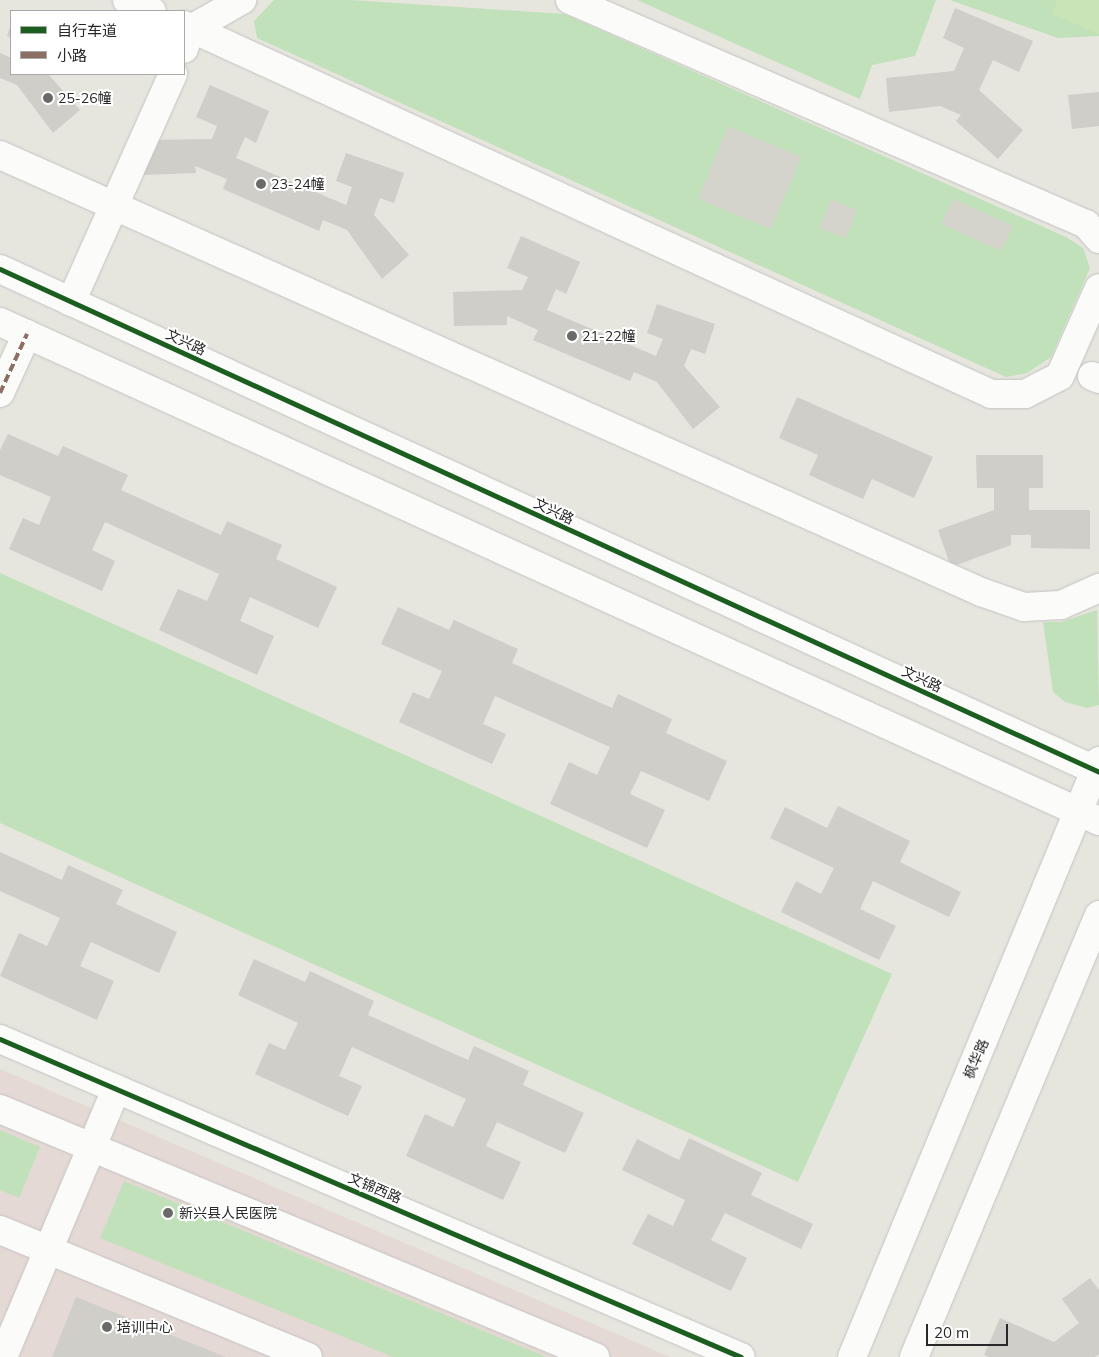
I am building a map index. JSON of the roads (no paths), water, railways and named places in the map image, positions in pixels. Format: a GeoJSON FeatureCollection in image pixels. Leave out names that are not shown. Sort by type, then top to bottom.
{"type":"FeatureCollection","features":[{"type":"Feature","properties":{"kind":"street"},"geometry":{"type":"LineString","coordinates":[[127,0],[150,10]]}},
{"type":"Feature","properties":{"kind":"street"},"geometry":{"type":"LineString","coordinates":[[186,34],[242,0]]}},
{"type":"Feature","properties":{"kind":"street"},"geometry":{"type":"LineString","coordinates":[[570,0],[1086,224],[1099,238]]}},
{"type":"Feature","properties":{"kind":"street"},"geometry":{"type":"LineString","coordinates":[[186,34],[991,394],[1025,394],[1060,376],[1092,323],[1099,288]]}},
{"type":"Feature","properties":{"kind":"street"},"geometry":{"type":"LineString","coordinates":[[71,302],[173,75]]}},
{"type":"Feature","properties":{"kind":"street"},"geometry":{"type":"LineString","coordinates":[[0,155],[981,592],[1024,607],[1060,605],[1099,588]]}},
{"type":"Feature","properties":{"kind":"street","name":"文兴路"},"geometry":{"type":"LineString","coordinates":[[0,269],[1098,768]]}},
{"type":"Feature","properties":{"kind":"street"},"geometry":{"type":"LineString","coordinates":[[0,322],[1089,816]]}},
{"type":"Feature","properties":{"kind":"street"},"geometry":{"type":"LineString","coordinates":[[0,393],[27,334]]}},
{"type":"Feature","properties":{"kind":"street","name":"枫华路"},"geometry":{"type":"LineString","coordinates":[[852,1357],[1089,816],[1098,768]]}},
{"type":"Feature","properties":{"kind":"street"},"geometry":{"type":"LineString","coordinates":[[914,1357],[1099,915]]}},
{"type":"Feature","properties":{"kind":"street","name":"文锦西路"},"geometry":{"type":"LineString","coordinates":[[0,1039],[741,1357]]}},
{"type":"Feature","properties":{"kind":"street"},"geometry":{"type":"LineString","coordinates":[[2,1357],[116,1089]]}},
{"type":"Feature","properties":{"kind":"street"},"geometry":{"type":"LineString","coordinates":[[0,1109],[595,1357]]}},
{"type":"Feature","properties":{"kind":"street"},"geometry":{"type":"LineString","coordinates":[[0,1230],[308,1357]]}},
{"type":"Feature","properties":{"kind":"place","name":"25-26幢"},"geometry":{"type":"Point","coordinates":[48,98]}},
{"type":"Feature","properties":{"kind":"place","name":"23-24幢"},"geometry":{"type":"Point","coordinates":[261,184]}},
{"type":"Feature","properties":{"kind":"place","name":"21-22幢"},"geometry":{"type":"Point","coordinates":[572,336]}},
{"type":"Feature","properties":{"kind":"place","name":"新兴县人民医院"},"geometry":{"type":"Point","coordinates":[168,1213]}},
{"type":"Feature","properties":{"kind":"place","name":"培训中心"},"geometry":{"type":"Point","coordinates":[107,1327]}}]}
